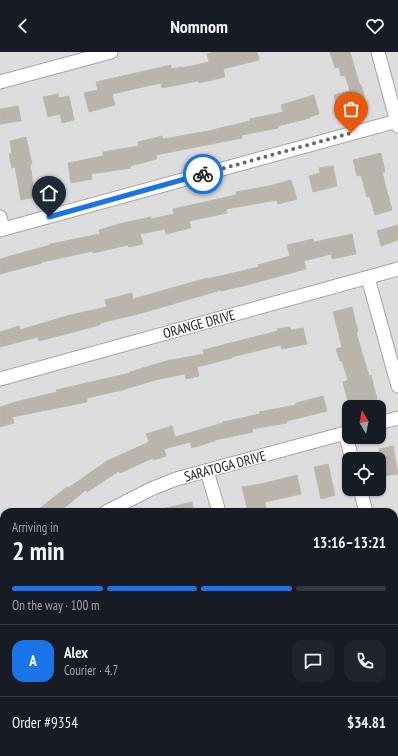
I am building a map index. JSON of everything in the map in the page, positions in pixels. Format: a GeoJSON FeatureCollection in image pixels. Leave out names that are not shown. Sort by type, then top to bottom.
{"type":"FeatureCollection","features":[{"type":"Feature","properties":{"kind":"street"},"geometry":{"type":"LineString","coordinates":[[0,82],[111,52]]}},
{"type":"Feature","properties":{"kind":"street"},"geometry":{"type":"LineString","coordinates":[[1,226],[397,123],[378,52]]}},
{"type":"Feature","properties":{"kind":"street","name":"ORANGE DRIVE"},"geometry":{"type":"LineString","coordinates":[[0,379],[398,269]]}},
{"type":"Feature","properties":{"kind":"street"},"geometry":{"type":"LineString","coordinates":[[368,278],[398,386]]}},
{"type":"Feature","properties":{"kind":"street"},"geometry":{"type":"LineString","coordinates":[[386,421],[398,418]]}},
{"type":"Feature","properties":{"kind":"street","name":"SARATOGA DRIVE"},"geometry":{"type":"LineString","coordinates":[[114,508],[151,489],[176,479],[342,434]]}},
{"type":"Feature","properties":{"kind":"street"},"geometry":{"type":"LineString","coordinates":[[207,471],[218,508]]}},
{"type":"Feature","properties":{"kind":"street"},"geometry":{"type":"LineString","coordinates":[[362,496],[365,508]]}},
{"type":"Feature","properties":{"kind":"shaded area"},"geometry":{"type":"Polygon","coordinates":[[[0,52],[398,52],[398,508],[0,508],[0,52]]]}},
{"type":"Feature","properties":{"kind":"building"},"geometry":{"type":"Polygon","coordinates":[[[215,52],[257,52],[259,60],[223,69],[225,77],[199,83],[198,81],[162,88],[161,83],[112,94],[115,105],[89,112],[84,93],[98,90],[96,82],[171,65],[171,69],[209,62],[207,54],[215,52]]]}},
{"type":"Feature","properties":{"kind":"building"},"geometry":{"type":"Polygon","coordinates":[[[330,52],[350,52],[359,83],[362,87],[365,101],[338,110],[334,95],[350,91],[345,75],[341,76],[339,67],[335,68],[330,52]]]}},
{"type":"Feature","properties":{"kind":"building"},"geometry":{"type":"Polygon","coordinates":[[[58,94],[59,98],[69,96],[74,120],[62,123],[60,114],[48,117],[43,97],[58,94]]]}},
{"type":"Feature","properties":{"kind":"building"},"geometry":{"type":"Polygon","coordinates":[[[314,95],[319,114],[310,118],[278,126],[278,128],[242,135],[242,138],[156,155],[157,159],[130,166],[131,168],[91,174],[92,179],[71,183],[68,163],[103,156],[103,152],[139,146],[138,142],[162,136],[163,139],[208,131],[250,121],[250,119],[283,112],[281,105],[314,95]]]}},
{"type":"Feature","properties":{"kind":"building"},"geometry":{"type":"Polygon","coordinates":[[[18,106],[21,121],[0,124],[0,109],[18,106]]]}},
{"type":"Feature","properties":{"kind":"building"},"geometry":{"type":"Polygon","coordinates":[[[26,137],[32,164],[30,164],[35,197],[21,200],[15,167],[12,168],[9,154],[12,153],[10,141],[26,137]]]}},
{"type":"Feature","properties":{"kind":"building"},"geometry":{"type":"Polygon","coordinates":[[[381,153],[385,172],[382,172],[392,210],[375,215],[370,197],[367,197],[361,175],[357,176],[353,160],[381,153]]]}},
{"type":"Feature","properties":{"kind":"building"},"geometry":{"type":"Polygon","coordinates":[[[333,166],[337,186],[313,192],[309,176],[320,173],[319,168],[333,166]]]}},
{"type":"Feature","properties":{"kind":"building"},"geometry":{"type":"Polygon","coordinates":[[[291,180],[297,199],[278,204],[277,200],[226,209],[227,213],[189,221],[191,228],[166,234],[165,229],[140,234],[143,244],[129,247],[128,245],[93,253],[93,251],[42,262],[0,274],[0,259],[50,244],[100,234],[99,230],[123,223],[174,214],[173,209],[236,195],[236,192],[291,180]]]}},
{"type":"Feature","properties":{"kind":"building"},"geometry":{"type":"Polygon","coordinates":[[[398,225],[398,240],[381,246],[377,231],[398,225]]]}},
{"type":"Feature","properties":{"kind":"building"},"geometry":{"type":"Polygon","coordinates":[[[352,234],[356,254],[332,259],[331,254],[304,261],[306,269],[247,285],[221,290],[39,341],[38,337],[0,347],[0,332],[19,326],[20,330],[70,315],[107,307],[105,300],[132,293],[133,299],[207,278],[259,267],[258,265],[290,256],[287,245],[313,239],[314,242],[352,234]]]}},
{"type":"Feature","properties":{"kind":"building"},"geometry":{"type":"Polygon","coordinates":[[[352,307],[358,332],[356,332],[369,376],[371,375],[377,399],[348,400],[343,382],[348,380],[342,361],[340,361],[336,349],[342,347],[333,312],[352,307]]]}},
{"type":"Feature","properties":{"kind":"building"},"geometry":{"type":"Polygon","coordinates":[[[290,327],[291,330],[303,328],[307,344],[282,349],[281,345],[232,357],[197,367],[199,376],[186,379],[185,374],[159,379],[87,398],[87,402],[12,417],[14,423],[0,427],[0,407],[57,392],[56,390],[130,373],[166,361],[204,354],[203,350],[278,331],[277,329],[290,327]]]}},
{"type":"Feature","properties":{"kind":"building"},"geometry":{"type":"Polygon","coordinates":[[[323,396],[327,411],[287,421],[287,423],[252,429],[253,432],[215,440],[192,448],[190,442],[164,449],[166,456],[154,460],[153,458],[120,473],[119,471],[87,492],[86,490],[64,508],[40,508],[67,487],[68,488],[107,461],[149,442],[146,434],[172,426],[175,437],[223,422],[260,414],[259,412],[296,405],[296,403],[323,396]]]}},
{"type":"Feature","properties":{"kind":"building"},"geometry":{"type":"Polygon","coordinates":[[[393,446],[398,474],[386,476],[386,452],[379,452],[379,449],[393,446]]]}},
{"type":"Feature","properties":{"kind":"building"},"geometry":{"type":"Polygon","coordinates":[[[328,464],[335,495],[321,499],[314,467],[328,464]]]}},
{"type":"Feature","properties":{"kind":"building"},"geometry":{"type":"Polygon","coordinates":[[[297,475],[301,494],[265,502],[266,508],[247,508],[242,487],[297,475]]]}},
{"type":"Feature","properties":{"kind":"building"},"geometry":{"type":"Polygon","coordinates":[[[192,502],[193,508],[166,508],[192,502]]]}},
{"type":"Feature","properties":{"kind":"way so far"},"geometry":{"type":"LineString","coordinates":[[203,174],[351,133]]}},
{"type":"Feature","properties":{"kind":"route"},"geometry":{"type":"LineString","coordinates":[[49,217],[203,174]]}}]}
